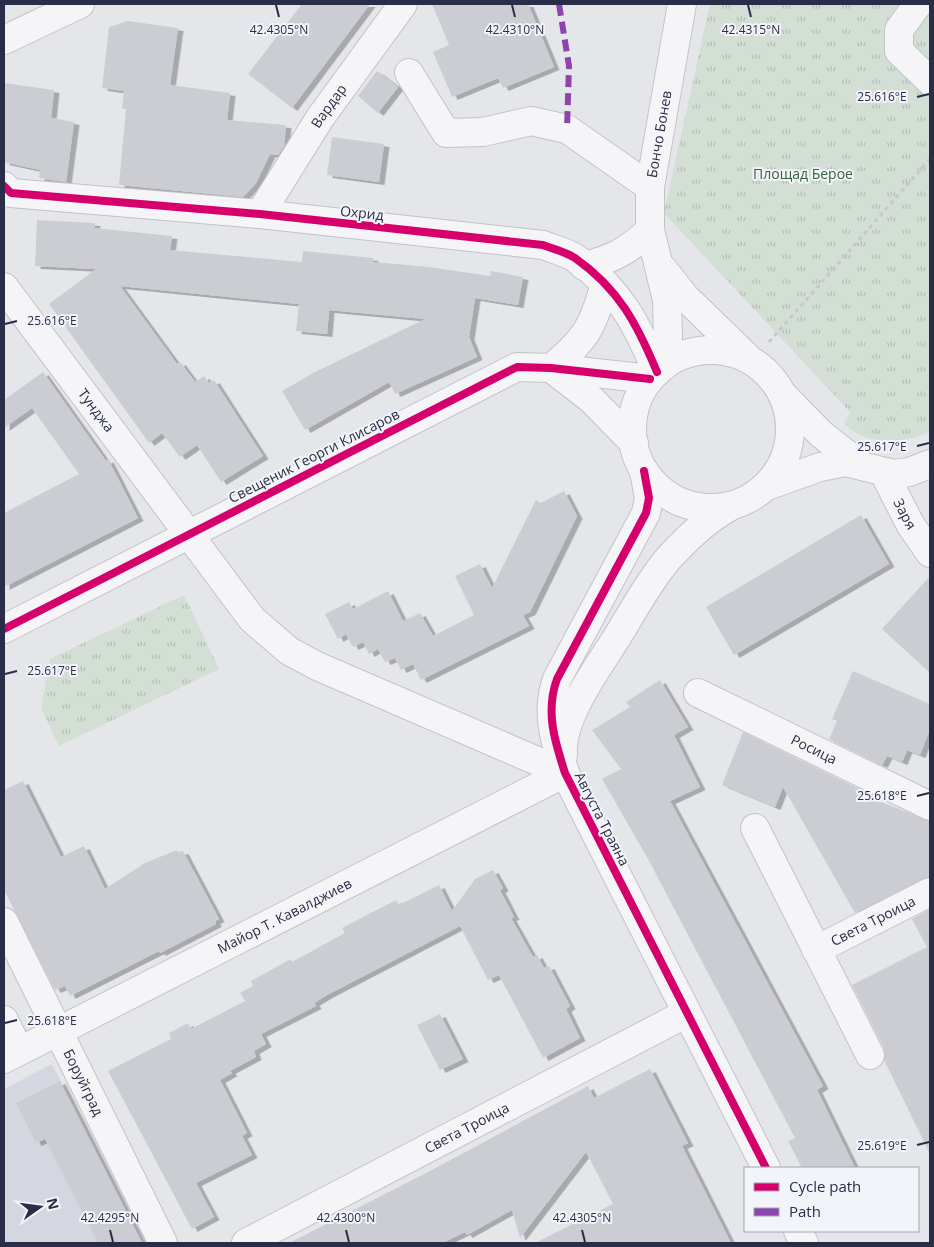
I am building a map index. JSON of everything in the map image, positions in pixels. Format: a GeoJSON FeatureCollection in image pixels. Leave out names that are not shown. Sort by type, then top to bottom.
{"type":"FeatureCollection","features":[{"type":"Feature","properties":{"kind":"street"},"geometry":{"type":"LineString","coordinates":[[4,40],[80,4]]}},
{"type":"Feature","properties":{"kind":"street","name":"Вардар"},"geometry":{"type":"LineString","coordinates":[[260,214],[320,118],[403,4]]}},
{"type":"Feature","properties":{"kind":"street","name":"Бончо Бонев"},"geometry":{"type":"LineString","coordinates":[[657,372],[668,337],[667,300],[650,230],[648,208],[682,4]]}},
{"type":"Feature","properties":{"kind":"street"},"geometry":{"type":"LineString","coordinates":[[918,4],[899,30],[899,51],[930,81]]}},
{"type":"Feature","properties":{"kind":"street"},"geometry":{"type":"LineString","coordinates":[[409,73],[446,133],[484,132],[531,121],[567,130],[650,187]]}},
{"type":"Feature","properties":{"kind":"street","name":"Охрид"},"geometry":{"type":"LineString","coordinates":[[4,186],[11,193],[260,214],[543,244],[574,257],[605,284],[627,308],[641,333],[657,372]]}},
{"type":"Feature","properties":{"kind":"street"},"geometry":{"type":"LineString","coordinates":[[584,266],[611,260],[632,247],[650,230]]}},
{"type":"Feature","properties":{"kind":"street","name":"Бончо Бонев"},"geometry":{"type":"LineString","coordinates":[[659,264],[685,297],[752,362]]}},
{"type":"Feature","properties":{"kind":"street"},"geometry":{"type":"LineString","coordinates":[[605,284],[596,316],[586,335],[571,352],[551,368],[591,399],[634,444]]}},
{"type":"Feature","properties":{"kind":"street","name":"Тунджа"},"geometry":{"type":"LineString","coordinates":[[4,287],[187,535],[252,619],[289,651],[337,675],[565,774]]}},
{"type":"Feature","properties":{"kind":"street"},"geometry":{"type":"LineString","coordinates":[[873,469],[821,434],[781,392],[769,375],[752,362],[723,351],[692,352],[657,372],[635,410],[634,444],[644,471],[661,490],[682,502],[706,508],[731,506],[749,498],[766,486],[820,466],[845,462],[873,469],[909,472],[930,464]]}},
{"type":"Feature","properties":{"kind":"street","name":"Свещеник Георги Клисаров"},"geometry":{"type":"LineString","coordinates":[[4,629],[502,373],[517,368],[657,372]]}},
{"type":"Feature","properties":{"kind":"street"},"geometry":{"type":"LineString","coordinates":[[766,486],[780,468],[789,444],[789,417],[781,392]]}},
{"type":"Feature","properties":{"kind":"street","name":"Заря"},"geometry":{"type":"LineString","coordinates":[[873,469],[930,553]]}},
{"type":"Feature","properties":{"kind":"street","name":"Августа Траяна"},"geometry":{"type":"LineString","coordinates":[[644,471],[649,498],[643,520],[562,667],[554,686],[551,710],[552,733],[565,774],[765,1167]]}},
{"type":"Feature","properties":{"kind":"street","name":"Августа Траяна"},"geometry":{"type":"LineString","coordinates":[[565,774],[563,744],[572,715],[650,584],[677,549],[711,519],[731,506]]}},
{"type":"Feature","properties":{"kind":"street","name":"Росица"},"geometry":{"type":"LineString","coordinates":[[698,693],[930,806]]}},
{"type":"Feature","properties":{"kind":"street","name":"Майор Т. Кавалджиев"},"geometry":{"type":"LineString","coordinates":[[12,1055],[565,774]]}},
{"type":"Feature","properties":{"kind":"street"},"geometry":{"type":"LineString","coordinates":[[755,828],[870,1055]]}},
{"type":"Feature","properties":{"kind":"street","name":"Света Троица"},"geometry":{"type":"LineString","coordinates":[[816,950],[930,892]]}},
{"type":"Feature","properties":{"kind":"street","name":"Боруйград"},"geometry":{"type":"LineString","coordinates":[[4,922],[163,1243]]}},
{"type":"Feature","properties":{"kind":"street","name":"Света Троица"},"geometry":{"type":"LineString","coordinates":[[246,1243],[687,1013]]}},
{"type":"Feature","properties":{"kind":"street"},"geometry":{"type":"LineString","coordinates":[[4,1020],[12,1055]]}},
{"type":"Feature","properties":{"kind":"path"},"geometry":{"type":"LineString","coordinates":[[752,362],[930,159]]}},
{"type":"Feature","properties":{"kind":"shaded area"},"geometry":{"type":"Polygon","coordinates":[[[52,1064],[142,1243],[4,1243],[4,1089],[52,1064]]]}},
{"type":"Feature","properties":{"kind":"green space","name":"Площад Берое"},"geometry":{"type":"Polygon","coordinates":[[[710,4],[930,4],[930,431],[923,435],[889,441],[872,439],[861,436],[844,424],[850,412],[664,213],[710,4]]]}},
{"type":"Feature","properties":{"kind":"green space"},"geometry":{"type":"Polygon","coordinates":[[[184,595],[219,669],[59,746],[41,708],[50,659],[184,595]]]}},
{"type":"Feature","properties":{"kind":"building"},"geometry":{"type":"Polygon","coordinates":[[[302,4],[370,4],[292,108],[248,74],[302,4]]]}},
{"type":"Feature","properties":{"kind":"building"},"geometry":{"type":"Polygon","coordinates":[[[432,4],[528,4],[554,67],[503,88],[498,78],[452,97],[433,52],[449,45],[432,4]]]}},
{"type":"Feature","properties":{"kind":"building"},"geometry":{"type":"Polygon","coordinates":[[[128,21],[178,28],[170,85],[230,93],[227,120],[286,125],[284,146],[278,155],[270,154],[256,183],[243,197],[119,185],[126,109],[122,109],[124,91],[102,88],[109,27],[128,21]]]}},
{"type":"Feature","properties":{"kind":"building"},"geometry":{"type":"Polygon","coordinates":[[[377,71],[398,87],[378,113],[358,96],[377,71]]]}},
{"type":"Feature","properties":{"kind":"building"},"geometry":{"type":"Polygon","coordinates":[[[4,83],[54,90],[51,118],[74,122],[66,182],[39,178],[40,170],[4,162],[4,83]]]}},
{"type":"Feature","properties":{"kind":"building"},"geometry":{"type":"Polygon","coordinates":[[[332,137],[384,144],[379,182],[327,175],[332,137]]]}},
{"type":"Feature","properties":{"kind":"building"},"geometry":{"type":"Polygon","coordinates":[[[37,220],[95,223],[95,228],[172,236],[170,250],[302,262],[303,251],[373,258],[373,262],[429,267],[490,276],[491,271],[523,277],[518,305],[475,298],[469,337],[477,357],[395,394],[389,382],[305,430],[282,391],[315,372],[425,319],[329,310],[327,334],[296,331],[299,304],[120,286],[177,364],[180,362],[195,382],[204,376],[209,383],[214,380],[263,456],[221,482],[197,445],[180,457],[162,433],[149,443],[49,304],[96,269],[35,266],[37,220]]]}},
{"type":"Feature","properties":{"kind":"building"},"geometry":{"type":"Polygon","coordinates":[[[43,372],[106,461],[108,459],[138,518],[4,587],[4,513],[79,474],[32,408],[4,428],[4,400],[43,372]]]}},
{"type":"Feature","properties":{"kind":"building"},"geometry":{"type":"Polygon","coordinates":[[[564,491],[577,516],[530,612],[523,615],[529,626],[421,680],[413,664],[401,670],[395,658],[385,662],[378,649],[369,654],[363,642],[353,647],[346,634],[338,639],[325,614],[349,602],[353,609],[388,591],[403,621],[420,613],[433,636],[474,615],[455,576],[480,564],[492,588],[536,500],[541,503],[564,491]]]}},
{"type":"Feature","properties":{"kind":"building"},"geometry":{"type":"Polygon","coordinates":[[[861,515],[889,564],[734,655],[706,607],[861,515]]]}},
{"type":"Feature","properties":{"kind":"building"},"geometry":{"type":"Polygon","coordinates":[[[930,576],[930,673],[882,629],[930,576]]]}},
{"type":"Feature","properties":{"kind":"building"},"geometry":{"type":"Polygon","coordinates":[[[853,671],[930,704],[930,729],[920,755],[907,750],[902,762],[887,756],[882,765],[829,739],[837,721],[832,719],[853,671]]]}},
{"type":"Feature","properties":{"kind":"building"},"geometry":{"type":"Polygon","coordinates":[[[660,680],[688,727],[674,735],[700,787],[670,801],[823,1086],[817,1090],[855,1167],[801,1167],[788,1141],[795,1138],[648,859],[602,779],[621,769],[592,730],[630,707],[626,702],[660,680]]]}},
{"type":"Feature","properties":{"kind":"building"},"geometry":{"type":"Polygon","coordinates":[[[743,732],[869,794],[868,797],[930,821],[930,876],[855,913],[783,787],[775,807],[722,785],[743,732]]]}},
{"type":"Feature","properties":{"kind":"building"},"geometry":{"type":"Polygon","coordinates":[[[23,781],[61,857],[84,846],[105,889],[145,863],[177,850],[178,852],[183,851],[219,919],[215,921],[216,924],[70,996],[65,986],[55,990],[4,890],[4,790],[23,781]]]}},
{"type":"Feature","properties":{"kind":"building"},"geometry":{"type":"Polygon","coordinates":[[[493,870],[503,888],[500,890],[514,917],[511,918],[533,957],[537,955],[544,968],[549,966],[570,1006],[566,1009],[580,1038],[543,1058],[499,975],[488,980],[460,926],[327,995],[314,1003],[316,1006],[261,1034],[266,1044],[254,1051],[256,1057],[230,1071],[232,1073],[220,1080],[247,1133],[242,1136],[252,1155],[196,1183],[214,1217],[192,1229],[108,1071],[171,1039],[169,1033],[188,1023],[191,1029],[245,1001],[240,993],[253,986],[251,981],[291,959],[292,962],[345,933],[342,928],[396,900],[399,905],[439,885],[452,911],[475,879],[493,870]]]}},
{"type":"Feature","properties":{"kind":"building"},"geometry":{"type":"Polygon","coordinates":[[[930,909],[930,1154],[884,1060],[884,1048],[852,985],[927,947],[912,919],[930,909]]]}},
{"type":"Feature","properties":{"kind":"building"},"geometry":{"type":"Polygon","coordinates":[[[440,1014],[463,1059],[440,1070],[417,1025],[440,1014]]]}},
{"type":"Feature","properties":{"kind":"building"},"geometry":{"type":"Polygon","coordinates":[[[650,1069],[688,1143],[682,1146],[731,1243],[535,1243],[613,1204],[586,1152],[520,1238],[512,1210],[467,1235],[465,1232],[442,1243],[289,1243],[432,1170],[588,1086],[594,1098],[650,1069]]]}},
{"type":"Feature","properties":{"kind":"building"},"geometry":{"type":"Polygon","coordinates":[[[60,1081],[142,1243],[98,1243],[45,1139],[36,1143],[16,1103],[60,1081]]]}},
{"type":"Feature","properties":{"kind":"marked path"},"geometry":{"type":"LineString","coordinates":[[559,4],[569,66],[567,129]]}},
{"type":"Feature","properties":{"kind":"cycle path"},"geometry":{"type":"LineString","coordinates":[[4,186],[11,193],[260,214],[543,245],[575,258],[604,282],[634,323],[657,372]]}},
{"type":"Feature","properties":{"kind":"cycle path"},"geometry":{"type":"LineString","coordinates":[[4,629],[517,367],[551,368],[650,379]]}},
{"type":"Feature","properties":{"kind":"cycle path"},"geometry":{"type":"LineString","coordinates":[[644,471],[649,498],[646,513],[557,679],[553,691],[553,727],[565,773],[765,1167]]}}]}
